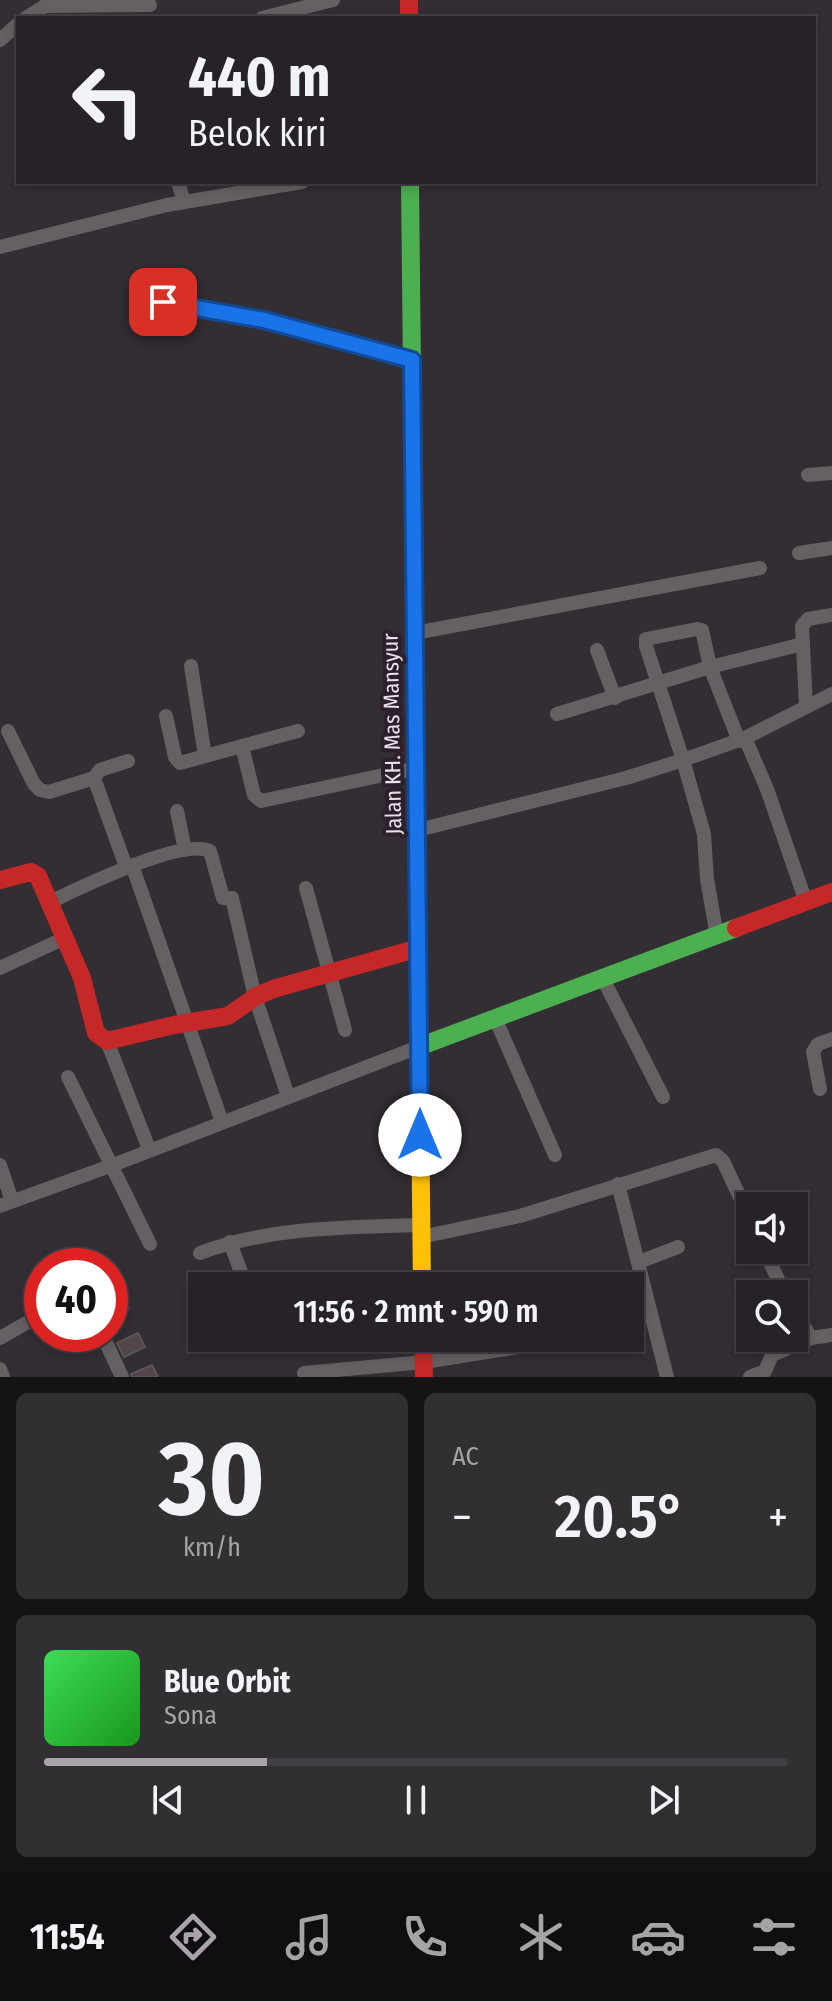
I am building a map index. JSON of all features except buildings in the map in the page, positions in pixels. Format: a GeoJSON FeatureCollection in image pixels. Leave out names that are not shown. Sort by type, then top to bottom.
{"type":"FeatureCollection","features":[{"type":"Feature","properties":{"kind":"street"},"geometry":{"type":"LineString","coordinates":[[270,16],[333,0]]}},
{"type":"Feature","properties":{"kind":"street"},"geometry":{"type":"LineString","coordinates":[[29,16],[45,6],[151,8]]}},
{"type":"Feature","properties":{"kind":"street"},"geometry":{"type":"LineString","coordinates":[[0,40],[16,26]]}},
{"type":"Feature","properties":{"kind":"street"},"geometry":{"type":"LineString","coordinates":[[179,184],[184,202]]}},
{"type":"Feature","properties":{"kind":"street"},"geometry":{"type":"LineString","coordinates":[[0,247],[184,202],[290,184]]}},
{"type":"Feature","properties":{"kind":"street","name":"Jalan KH. Mas Mansyur"},"geometry":{"type":"LineString","coordinates":[[410,184],[421,1272]]}},
{"type":"Feature","properties":{"kind":"street"},"geometry":{"type":"LineString","coordinates":[[163,302],[264,320],[412,360]]}},
{"type":"Feature","properties":{"kind":"street"},"geometry":{"type":"LineString","coordinates":[[808,475],[832,473]]}},
{"type":"Feature","properties":{"kind":"street"},"geometry":{"type":"LineString","coordinates":[[799,553],[832,548]]}},
{"type":"Feature","properties":{"kind":"street"},"geometry":{"type":"LineString","coordinates":[[415,633],[760,568]]}},
{"type":"Feature","properties":{"kind":"street"},"geometry":{"type":"LineString","coordinates":[[806,706],[804,622],[832,615]]}},
{"type":"Feature","properties":{"kind":"street"},"geometry":{"type":"LineString","coordinates":[[717,936],[707,879],[704,834],[645,643],[650,638],[700,629],[703,632],[710,667],[767,789],[806,902]]}},
{"type":"Feature","properties":{"kind":"street"},"geometry":{"type":"LineString","coordinates":[[557,714],[710,667],[803,644]]}},
{"type":"Feature","properties":{"kind":"street"},"geometry":{"type":"LineString","coordinates":[[597,650],[615,698]]}},
{"type":"Feature","properties":{"kind":"street"},"geometry":{"type":"LineString","coordinates":[[191,666],[205,756]]}},
{"type":"Feature","properties":{"kind":"street"},"geometry":{"type":"LineString","coordinates":[[418,830],[626,778],[683,760],[742,740],[832,694]]}},
{"type":"Feature","properties":{"kind":"street"},"geometry":{"type":"LineString","coordinates":[[166,716],[178,761],[183,763],[298,731]]}},
{"type":"Feature","properties":{"kind":"street"},"geometry":{"type":"LineString","coordinates":[[8,731],[40,790],[49,792],[94,778],[100,770],[128,761]]}},
{"type":"Feature","properties":{"kind":"street"},"geometry":{"type":"LineString","coordinates":[[242,746],[254,795],[261,801],[417,768]]}},
{"type":"Feature","properties":{"kind":"street"},"geometry":{"type":"LineString","coordinates":[[94,778],[222,1122]]}},
{"type":"Feature","properties":{"kind":"street"},"geometry":{"type":"LineString","coordinates":[[177,811],[185,850]]}},
{"type":"Feature","properties":{"kind":"street"},"geometry":{"type":"LineString","coordinates":[[50,902],[129,866],[185,850],[204,848],[211,854],[223,898],[232,898],[255,997],[288,1096]]}},
{"type":"Feature","properties":{"kind":"street"},"geometry":{"type":"LineString","coordinates":[[0,880],[34,872],[82,978],[96,1033],[107,1041],[149,1149]]}},
{"type":"Feature","properties":{"kind":"street"},"geometry":{"type":"LineString","coordinates":[[306,888],[345,1030]]}},
{"type":"Feature","properties":{"kind":"street"},"geometry":{"type":"LineString","coordinates":[[0,1165],[6,1204],[832,892]]}},
{"type":"Feature","properties":{"kind":"street"},"geometry":{"type":"LineString","coordinates":[[0,968],[65,938]]}},
{"type":"Feature","properties":{"kind":"street"},"geometry":{"type":"LineString","coordinates":[[107,1041],[233,1015],[255,997],[273,989],[419,948]]}},
{"type":"Feature","properties":{"kind":"street"},"geometry":{"type":"LineString","coordinates":[[603,979],[663,1097]]}},
{"type":"Feature","properties":{"kind":"street"},"geometry":{"type":"LineString","coordinates":[[495,1018],[555,1155]]}},
{"type":"Feature","properties":{"kind":"street"},"geometry":{"type":"LineString","coordinates":[[820,1089],[813,1052],[818,1044],[832,1039]]}},
{"type":"Feature","properties":{"kind":"street"},"geometry":{"type":"LineString","coordinates":[[68,1077],[150,1244]]}},
{"type":"Feature","properties":{"kind":"street"},"geometry":{"type":"LineString","coordinates":[[200,1253],[230,1242],[313,1229],[420,1231],[520,1216],[716,1155],[723,1161],[737,1192]]}},
{"type":"Feature","properties":{"kind":"street"},"geometry":{"type":"LineString","coordinates":[[618,1184],[667,1377]]}},
{"type":"Feature","properties":{"kind":"street"},"geometry":{"type":"LineString","coordinates":[[230,1242],[241,1272]]}},
{"type":"Feature","properties":{"kind":"street"},"geometry":{"type":"LineString","coordinates":[[639,1262],[678,1247]]}},
{"type":"Feature","properties":{"kind":"street"},"geometry":{"type":"LineString","coordinates":[[0,1338],[24,1324]]}},
{"type":"Feature","properties":{"kind":"street"},"geometry":{"type":"LineString","coordinates":[[808,1333],[811,1338]]}},
{"type":"Feature","properties":{"kind":"street"},"geometry":{"type":"LineString","coordinates":[[750,1377],[765,1371],[772,1355],[811,1338],[832,1335]]}},
{"type":"Feature","properties":{"kind":"street"},"geometry":{"type":"LineString","coordinates":[[110,1352],[122,1377]]}},
{"type":"Feature","properties":{"kind":"street"},"geometry":{"type":"LineString","coordinates":[[304,1373],[424,1369],[500,1352]]}},
{"type":"Feature","properties":{"kind":"street"},"geometry":{"type":"LineString","coordinates":[[0,1369],[3,1377]]}},
{"type":"Feature","properties":{"kind":"traffic: fast"},"geometry":{"type":"LineString","coordinates":[[410,184],[416,753]]}},
{"type":"Feature","properties":{"kind":"traffic: fast"},"geometry":{"type":"LineString","coordinates":[[421,1046],[736,928]]}},
{"type":"Feature","properties":{"kind":"traffic: slow"},"geometry":{"type":"LineString","coordinates":[[416,753],[422,1272]]}},
{"type":"Feature","properties":{"kind":"traffic: jam"},"geometry":{"type":"LineString","coordinates":[[409,0],[409,16]]}},
{"type":"Feature","properties":{"kind":"traffic: jam"},"geometry":{"type":"LineString","coordinates":[[0,880],[31,872],[38,876],[82,978],[96,1033],[107,1041],[228,1016],[255,997],[273,989],[419,948]]}},
{"type":"Feature","properties":{"kind":"traffic: jam"},"geometry":{"type":"LineString","coordinates":[[736,928],[832,892]]}},
{"type":"Feature","properties":{"kind":"traffic: jam"},"geometry":{"type":"LineString","coordinates":[[423,1352],[424,1377]]}},
{"type":"Feature","properties":{"kind":"route"},"geometry":{"type":"LineString","coordinates":[[163,302],[264,320],[412,360],[420,1135]]}}]}
